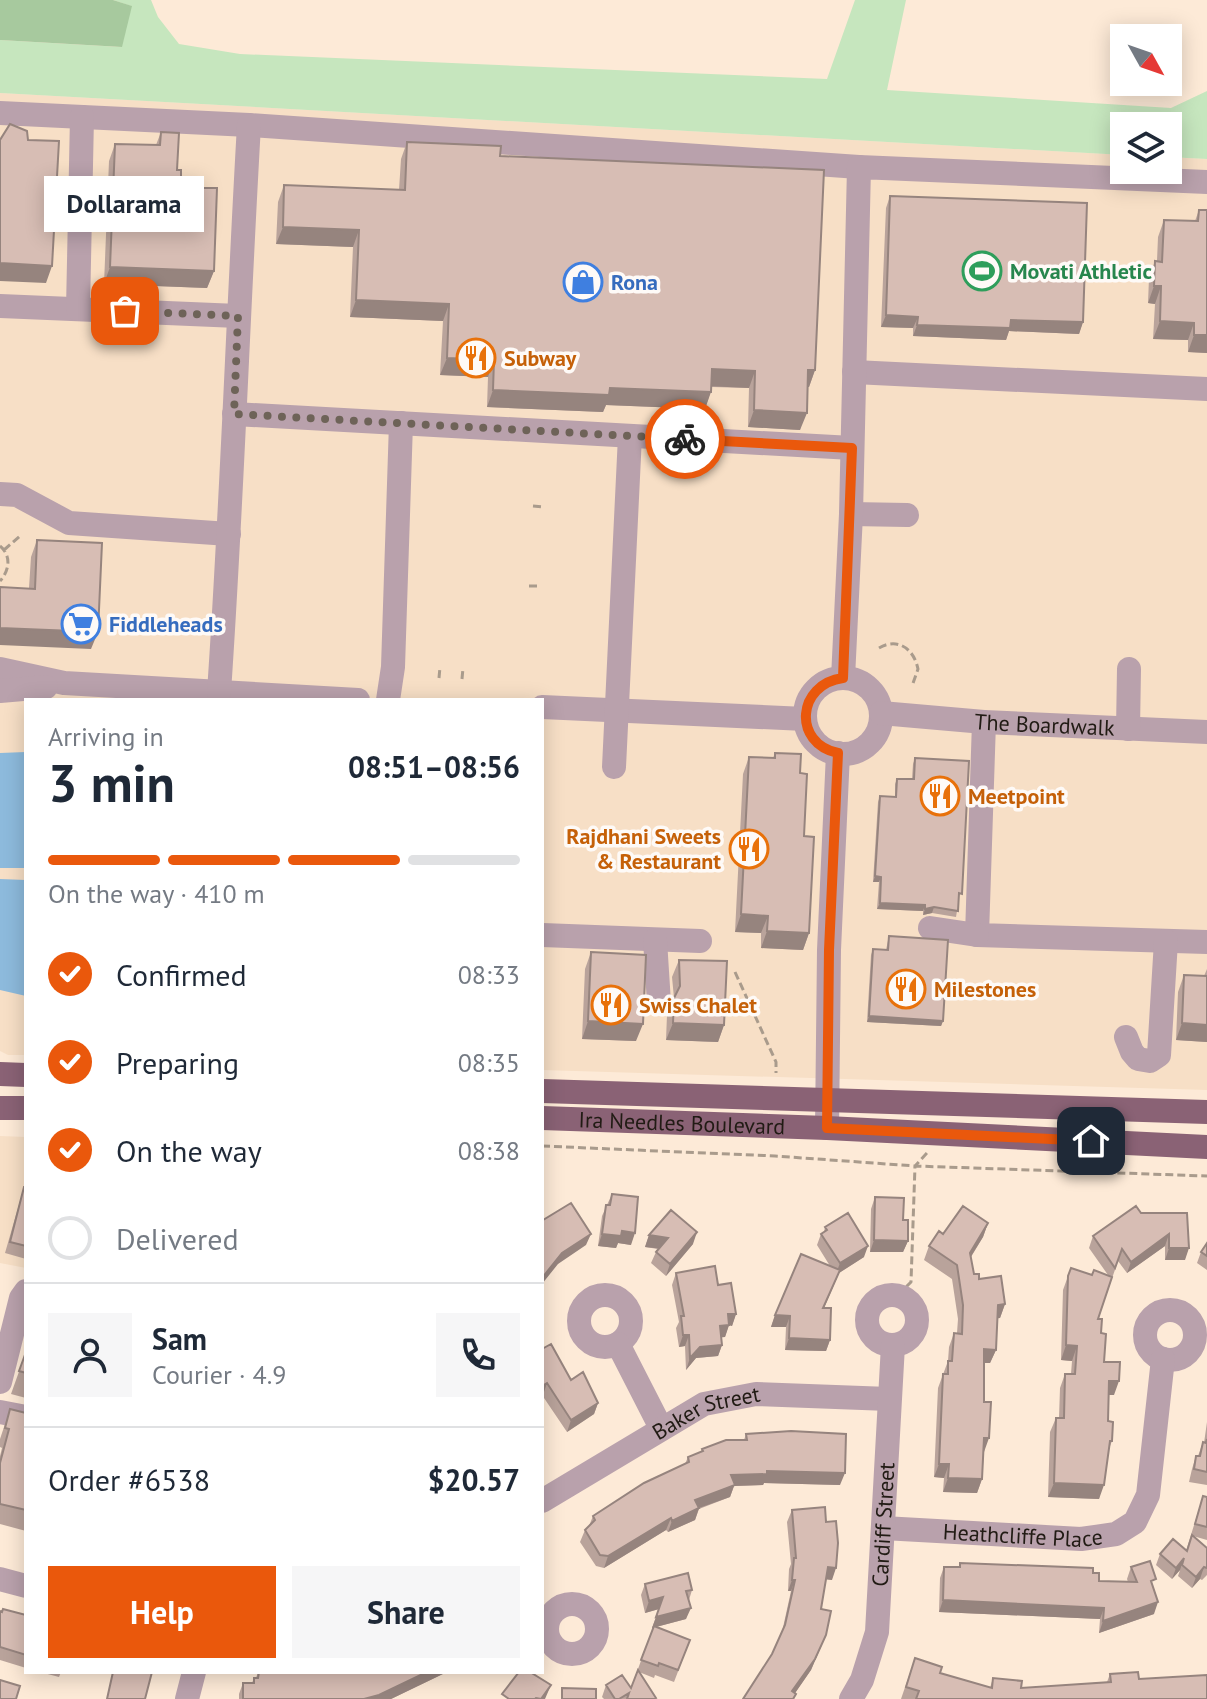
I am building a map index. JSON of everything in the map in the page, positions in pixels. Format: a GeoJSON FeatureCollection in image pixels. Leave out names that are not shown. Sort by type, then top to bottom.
{"type":"FeatureCollection","features":[{"type":"Feature","properties":{"kind":"main road"},"geometry":{"type":"LineString","coordinates":[[0,1074],[24,1075]]}},
{"type":"Feature","properties":{"kind":"main road","name":"Ira Needles Boulevard"},"geometry":{"type":"LineString","coordinates":[[544,1091],[1207,1112]]}},
{"type":"Feature","properties":{"kind":"main road"},"geometry":{"type":"LineString","coordinates":[[0,1108],[24,1108]]}},
{"type":"Feature","properties":{"kind":"main road","name":"Ira Needles Boulevard"},"geometry":{"type":"LineString","coordinates":[[544,1118],[945,1133],[1207,1147]]}},
{"type":"Feature","properties":{"kind":"street"},"geometry":{"type":"LineString","coordinates":[[0,113],[249,125],[859,167],[1207,182]]}},
{"type":"Feature","properties":{"kind":"street"},"geometry":{"type":"LineString","coordinates":[[78,309],[82,117]]}},
{"type":"Feature","properties":{"kind":"street"},"geometry":{"type":"LineString","coordinates":[[219,692],[249,125]]}},
{"type":"Feature","properties":{"kind":"street"},"geometry":{"type":"LineString","coordinates":[[843,678],[851,514],[859,167]]}},
{"type":"Feature","properties":{"kind":"street"},"geometry":{"type":"LineString","coordinates":[[0,306],[238,316]]}},
{"type":"Feature","properties":{"kind":"street"},"geometry":{"type":"LineString","coordinates":[[854,372],[1207,389]]}},
{"type":"Feature","properties":{"kind":"street"},"geometry":{"type":"LineString","coordinates":[[234,414],[852,448]]}},
{"type":"Feature","properties":{"kind":"street"},"geometry":{"type":"LineString","coordinates":[[388,698],[393,667],[401,423]]}},
{"type":"Feature","properties":{"kind":"street"},"geometry":{"type":"LineString","coordinates":[[614,767],[630,436]]}},
{"type":"Feature","properties":{"kind":"street"},"geometry":{"type":"LineString","coordinates":[[0,494],[17,495],[69,523],[229,534]]}},
{"type":"Feature","properties":{"kind":"street"},"geometry":{"type":"LineString","coordinates":[[851,514],[907,515]]}},
{"type":"Feature","properties":{"kind":"street"},"geometry":{"type":"LineString","coordinates":[[0,669],[64,683],[323,698]]}},
{"type":"Feature","properties":{"kind":"street"},"geometry":{"type":"LineString","coordinates":[[1128,729],[1129,669]]}},
{"type":"Feature","properties":{"kind":"street"},"geometry":{"type":"LineString","coordinates":[[843,678],[869,688],[878,700],[881,713],[878,731],[870,743],[857,751],[838,753],[824,749],[814,739],[805,719],[808,702],[817,689],[829,681],[843,678]]}},
{"type":"Feature","properties":{"kind":"street"},"geometry":{"type":"LineString","coordinates":[[0,691],[40,689],[64,683]]}},
{"type":"Feature","properties":{"kind":"street"},"geometry":{"type":"LineString","coordinates":[[544,707],[805,719]]}},
{"type":"Feature","properties":{"kind":"street","name":"The Boardwalk"},"geometry":{"type":"LineString","coordinates":[[881,713],[984,722],[1207,732]]}},
{"type":"Feature","properties":{"kind":"street"},"geometry":{"type":"LineString","coordinates":[[977,935],[984,722]]}},
{"type":"Feature","properties":{"kind":"street"},"geometry":{"type":"LineString","coordinates":[[827,1128],[829,950],[838,753]]}},
{"type":"Feature","properties":{"kind":"street"},"geometry":{"type":"LineString","coordinates":[[930,928],[977,935],[1207,942]]}},
{"type":"Feature","properties":{"kind":"street"},"geometry":{"type":"LineString","coordinates":[[544,935],[700,941]]}},
{"type":"Feature","properties":{"kind":"street"},"geometry":{"type":"LineString","coordinates":[[655,940],[659,1003]]}},
{"type":"Feature","properties":{"kind":"street"},"geometry":{"type":"LineString","coordinates":[[1126,1037],[1138,1059],[1150,1061],[1159,1055],[1166,941]]}},
{"type":"Feature","properties":{"kind":"street"},"geometry":{"type":"LineString","coordinates":[[0,1382],[24,1294]]}},
{"type":"Feature","properties":{"kind":"street"},"geometry":{"type":"LineString","coordinates":[[887,1295],[898,1295],[914,1306],[917,1327],[904,1343],[893,1345],[877,1340],[871,1333],[867,1318],[875,1302],[887,1295]]}},
{"type":"Feature","properties":{"kind":"street"},"geometry":{"type":"LineString","coordinates":[[618,1344],[661,1428]]}},
{"type":"Feature","properties":{"kind":"street","name":"Cardiff Street"},"geometry":{"type":"LineString","coordinates":[[851,1699],[862,1680],[877,1632],[893,1345]]}},
{"type":"Feature","properties":{"kind":"street","name":"Heathcliffe Place"},"geometry":{"type":"LineString","coordinates":[[883,1528],[1081,1539],[1116,1534],[1126,1528],[1135,1522],[1148,1495],[1163,1359]]}},
{"type":"Feature","properties":{"kind":"street","name":"Baker Street"},"geometry":{"type":"LineString","coordinates":[[544,1500],[704,1404],[756,1394],[889,1399]]}},
{"type":"Feature","properties":{"kind":"street"},"geometry":{"type":"LineString","coordinates":[[0,1412],[24,1417]]}},
{"type":"Feature","properties":{"kind":"street"},"geometry":{"type":"LineString","coordinates":[[0,1579],[24,1585]]}},
{"type":"Feature","properties":{"kind":"street"},"geometry":{"type":"LineString","coordinates":[[187,1699],[193,1674]]}},
{"type":"Feature","properties":{"kind":"path"},"geometry":{"type":"LineString","coordinates":[[533,506],[544,507]]}},
{"type":"Feature","properties":{"kind":"path"},"geometry":{"type":"LineString","coordinates":[[0,581],[8,569],[8,559],[2,548],[20,536]]}},
{"type":"Feature","properties":{"kind":"path"},"geometry":{"type":"LineString","coordinates":[[529,586],[540,586]]}},
{"type":"Feature","properties":{"kind":"path"},"geometry":{"type":"LineString","coordinates":[[879,648],[889,643],[910,651],[918,669],[912,686]]}},
{"type":"Feature","properties":{"kind":"path"},"geometry":{"type":"LineString","coordinates":[[439,678],[440,667]]}},
{"type":"Feature","properties":{"kind":"path"},"geometry":{"type":"LineString","coordinates":[[462,679],[463,668]]}},
{"type":"Feature","properties":{"kind":"path"},"geometry":{"type":"LineString","coordinates":[[735,972],[776,1062],[776,1073]]}},
{"type":"Feature","properties":{"kind":"path"},"geometry":{"type":"LineString","coordinates":[[898,1295],[911,1282],[915,1166],[945,1133]]}},
{"type":"Feature","properties":{"kind":"path"},"geometry":{"type":"LineString","coordinates":[[544,1146],[775,1156],[915,1166],[1207,1176]]}},
{"type":"Feature","properties":{"kind":"shaded area"},"geometry":{"type":"Polygon","coordinates":[[[0,93],[1110,154],[1110,184],[1182,184],[1182,158],[1207,159],[1207,1090],[544,1070],[544,698],[24,698],[24,1055],[8,1055],[0,1051],[0,93]]]}},
{"type":"Feature","properties":{"kind":"shaded area"},"geometry":{"type":"Polygon","coordinates":[[[0,1136],[24,1137],[24,1268],[0,1263],[0,1136]]]}},
{"type":"Feature","properties":{"kind":"green space"},"geometry":{"type":"Polygon","coordinates":[[[0,0],[113,0],[132,6],[122,47],[0,40],[0,0]]]}},
{"type":"Feature","properties":{"kind":"green space"},"geometry":{"type":"Polygon","coordinates":[[[113,0],[151,0],[158,17],[179,44],[240,54],[827,79],[855,0],[906,0],[887,90],[1171,108],[1207,91],[1207,159],[1182,158],[1182,112],[1110,112],[1110,154],[0,93],[0,40],[121,47],[131,6],[113,0]]]}},
{"type":"Feature","properties":{"kind":"water"},"geometry":{"type":"Polygon","coordinates":[[[24,752],[24,868],[0,868],[0,753],[24,752]]]}},
{"type":"Feature","properties":{"kind":"water"},"geometry":{"type":"Polygon","coordinates":[[[0,879],[24,880],[24,996],[0,990],[0,879]]]}},
{"type":"Feature","properties":{"kind":"building"},"geometry":{"type":"Polygon","coordinates":[[[10,124],[27,131],[28,140],[59,141],[52,266],[0,263],[0,140],[10,124]]]}},
{"type":"Feature","properties":{"kind":"building"},"geometry":{"type":"Polygon","coordinates":[[[161,132],[179,133],[177,170],[181,170],[181,181],[200,182],[200,188],[217,188],[214,271],[110,267],[115,144],[160,145],[161,132]]]}},
{"type":"Feature","properties":{"kind":"building","name":"Rona"},"geometry":{"type":"Polygon","coordinates":[[[407,142],[501,146],[500,156],[824,170],[815,370],[808,370],[807,413],[754,410],[755,371],[712,369],[711,392],[610,388],[609,395],[493,390],[494,360],[447,358],[449,304],[356,300],[359,230],[283,227],[284,185],[405,190],[407,142]]]}},
{"type":"Feature","properties":{"kind":"building","name":"Movati Athletic"},"geometry":{"type":"Polygon","coordinates":[[[890,196],[1087,203],[1083,322],[1011,320],[1010,328],[917,325],[918,317],[886,315],[890,196]]]}},
{"type":"Feature","properties":{"kind":"building"},"geometry":{"type":"Polygon","coordinates":[[[1199,210],[1207,210],[1207,335],[1194,335],[1194,323],[1160,321],[1161,286],[1154,286],[1155,261],[1162,262],[1164,220],[1198,221],[1199,210]]]}},
{"type":"Feature","properties":{"kind":"building"},"geometry":{"type":"Polygon","coordinates":[[[37,540],[102,543],[98,632],[0,628],[0,587],[35,589],[37,540]]]}},
{"type":"Feature","properties":{"kind":"building"},"geometry":{"type":"Polygon","coordinates":[[[775,753],[801,754],[800,773],[807,774],[804,836],[814,837],[809,933],[767,931],[768,916],[741,914],[749,757],[775,758],[775,753]]]}},
{"type":"Feature","properties":{"kind":"building"},"geometry":{"type":"Polygon","coordinates":[[[915,758],[969,761],[962,894],[959,893],[958,911],[934,907],[925,909],[925,905],[880,903],[881,877],[875,876],[880,796],[896,797],[897,779],[914,779],[915,758]]]}},
{"type":"Feature","properties":{"kind":"building","name":"Milestones"},"geometry":{"type":"Polygon","coordinates":[[[889,936],[948,940],[943,1021],[869,1016],[873,949],[888,950],[889,936]]]}},
{"type":"Feature","properties":{"kind":"building","name":"Swiss Chalet"},"geometry":{"type":"Polygon","coordinates":[[[591,952],[646,955],[643,1024],[588,1021],[591,952]]]}},
{"type":"Feature","properties":{"kind":"building"},"geometry":{"type":"Polygon","coordinates":[[[679,960],[727,961],[724,1025],[673,1023],[674,998],[680,986],[679,960]]]}},
{"type":"Feature","properties":{"kind":"building"},"geometry":{"type":"Polygon","coordinates":[[[1184,975],[1207,976],[1207,1025],[1182,1023],[1184,975]]]}},
{"type":"Feature","properties":{"kind":"building"},"geometry":{"type":"Polygon","coordinates":[[[24,1187],[24,1246],[10,1242],[24,1187]]]}},
{"type":"Feature","properties":{"kind":"building"},"geometry":{"type":"Polygon","coordinates":[[[612,1194],[638,1197],[635,1233],[622,1231],[621,1236],[602,1234],[606,1205],[610,1205],[612,1194]]]}},
{"type":"Feature","properties":{"kind":"building"},"geometry":{"type":"Polygon","coordinates":[[[875,1197],[904,1198],[903,1220],[908,1220],[908,1241],[874,1240],[875,1197]]]}},
{"type":"Feature","properties":{"kind":"building"},"geometry":{"type":"Polygon","coordinates":[[[571,1203],[591,1234],[562,1253],[544,1276],[544,1219],[571,1203]]]}},
{"type":"Feature","properties":{"kind":"building"},"geometry":{"type":"Polygon","coordinates":[[[963,1206],[988,1223],[970,1253],[974,1274],[979,1274],[979,1279],[1001,1276],[1005,1304],[998,1305],[996,1350],[984,1349],[984,1402],[991,1402],[989,1438],[984,1438],[982,1479],[948,1478],[949,1464],[939,1464],[943,1374],[948,1374],[948,1361],[952,1361],[954,1333],[962,1334],[963,1305],[957,1265],[929,1246],[939,1231],[943,1234],[963,1206]]]}},
{"type":"Feature","properties":{"kind":"building"},"geometry":{"type":"Polygon","coordinates":[[[1136,1206],[1141,1213],[1187,1213],[1189,1248],[1169,1248],[1169,1234],[1131,1262],[1122,1249],[1115,1268],[1093,1236],[1136,1206]]]}},
{"type":"Feature","properties":{"kind":"building"},"geometry":{"type":"Polygon","coordinates":[[[671,1210],[697,1232],[670,1264],[656,1252],[668,1238],[649,1235],[671,1210]]]}},
{"type":"Feature","properties":{"kind":"building"},"geometry":{"type":"Polygon","coordinates":[[[848,1213],[868,1246],[840,1263],[821,1234],[827,1230],[825,1227],[848,1213]]]}},
{"type":"Feature","properties":{"kind":"building"},"geometry":{"type":"Polygon","coordinates":[[[801,1254],[840,1270],[823,1308],[831,1308],[830,1340],[789,1338],[790,1316],[775,1315],[801,1254]]]}},
{"type":"Feature","properties":{"kind":"building"},"geometry":{"type":"Polygon","coordinates":[[[715,1266],[718,1285],[731,1283],[736,1314],[728,1314],[729,1325],[720,1326],[722,1345],[700,1347],[690,1358],[689,1335],[683,1335],[681,1316],[684,1316],[676,1273],[715,1266]]]}},
{"type":"Feature","properties":{"kind":"building"},"geometry":{"type":"Polygon","coordinates":[[[1071,1268],[1092,1275],[1094,1270],[1112,1277],[1098,1319],[1102,1319],[1101,1333],[1106,1334],[1104,1362],[1120,1362],[1119,1381],[1109,1381],[1108,1421],[1113,1422],[1104,1485],[1054,1483],[1056,1418],[1064,1418],[1065,1374],[1075,1374],[1077,1346],[1066,1345],[1068,1276],[1071,1268]]]}},
{"type":"Feature","properties":{"kind":"building"},"geometry":{"type":"Polygon","coordinates":[[[551,1344],[571,1380],[583,1372],[598,1403],[571,1420],[547,1383],[544,1385],[544,1348],[551,1344]]]}},
{"type":"Feature","properties":{"kind":"building"},"geometry":{"type":"Polygon","coordinates":[[[10,1409],[24,1412],[24,1510],[0,1504],[0,1463],[9,1429],[5,1428],[10,1409]]]}},
{"type":"Feature","properties":{"kind":"building"},"geometry":{"type":"Polygon","coordinates":[[[791,1431],[846,1434],[845,1473],[767,1471],[767,1474],[731,1475],[735,1485],[695,1500],[699,1508],[672,1521],[671,1518],[608,1556],[600,1555],[585,1530],[595,1520],[593,1516],[644,1483],[689,1462],[688,1457],[702,1449],[726,1440],[747,1440],[746,1434],[791,1431]]]}},
{"type":"Feature","properties":{"kind":"building"},"geometry":{"type":"Polygon","coordinates":[[[1207,1439],[1207,1472],[1194,1469],[1196,1456],[1200,1456],[1203,1442],[1206,1443],[1207,1439]]]}},
{"type":"Feature","properties":{"kind":"building"},"geometry":{"type":"Polygon","coordinates":[[[1203,1496],[1207,1497],[1207,1527],[1195,1524],[1203,1496]]]}},
{"type":"Feature","properties":{"kind":"building"},"geometry":{"type":"Polygon","coordinates":[[[825,1507],[826,1522],[836,1521],[838,1543],[836,1568],[828,1567],[821,1609],[831,1611],[826,1635],[815,1659],[792,1691],[796,1694],[793,1699],[743,1699],[772,1654],[785,1625],[795,1580],[792,1580],[796,1558],[792,1510],[825,1507]]]}},
{"type":"Feature","properties":{"kind":"building"},"geometry":{"type":"Polygon","coordinates":[[[1192,1535],[1207,1548],[1207,1568],[1204,1567],[1196,1577],[1182,1565],[1184,1558],[1176,1568],[1160,1554],[1173,1539],[1187,1551],[1192,1535]]]}},
{"type":"Feature","properties":{"kind":"building"},"geometry":{"type":"Polygon","coordinates":[[[1150,1561],[1156,1579],[1151,1581],[1158,1602],[1103,1621],[1104,1608],[943,1600],[944,1567],[960,1567],[960,1563],[1093,1568],[1093,1573],[1099,1573],[1099,1581],[1137,1582],[1131,1567],[1150,1561]]]}},
{"type":"Feature","properties":{"kind":"building"},"geometry":{"type":"Polygon","coordinates":[[[688,1573],[692,1590],[686,1591],[691,1608],[656,1617],[663,1597],[649,1601],[645,1584],[688,1573]]]}},
{"type":"Feature","properties":{"kind":"building"},"geometry":{"type":"Polygon","coordinates":[[[3,1609],[24,1614],[24,1654],[0,1647],[3,1609]]]}},
{"type":"Feature","properties":{"kind":"building"},"geometry":{"type":"Polygon","coordinates":[[[654,1626],[690,1640],[678,1670],[641,1660],[654,1626]]]}},
{"type":"Feature","properties":{"kind":"building"},"geometry":{"type":"Polygon","coordinates":[[[915,1658],[942,1667],[940,1673],[992,1688],[993,1678],[1022,1681],[1021,1688],[1111,1682],[1110,1674],[1138,1672],[1139,1679],[1207,1675],[1207,1699],[916,1699],[919,1691],[906,1687],[915,1658]]]}},
{"type":"Feature","properties":{"kind":"building"},"geometry":{"type":"Polygon","coordinates":[[[638,1670],[656,1698],[627,1699],[629,1693],[615,1699],[606,1685],[622,1675],[631,1688],[638,1670]]]}},
{"type":"Feature","properties":{"kind":"building"},"geometry":{"type":"Polygon","coordinates":[[[113,1674],[151,1674],[145,1699],[107,1699],[113,1674]]]}},
{"type":"Feature","properties":{"kind":"building"},"geometry":{"type":"Polygon","coordinates":[[[259,1674],[423,1674],[364,1699],[243,1699],[243,1683],[254,1683],[254,1678],[258,1678],[259,1674]]]}},
{"type":"Feature","properties":{"kind":"building"},"geometry":{"type":"Polygon","coordinates":[[[517,1674],[533,1674],[551,1685],[541,1699],[509,1699],[502,1694],[517,1674]]]}},
{"type":"Feature","properties":{"kind":"building"},"geometry":{"type":"Polygon","coordinates":[[[0,1680],[20,1686],[16,1699],[0,1699],[0,1680]]]}},
{"type":"Feature","properties":{"kind":"building"},"geometry":{"type":"Polygon","coordinates":[[[562,1688],[596,1689],[596,1699],[562,1699],[562,1688]]]}},
{"type":"Feature","properties":{"kind":"way so far"},"geometry":{"type":"LineString","coordinates":[[125,311],[238,316],[234,414],[685,439]]}},
{"type":"Feature","properties":{"kind":"place","name":"Movati Athletic"},"geometry":{"type":"Point","coordinates":[982,271]}},
{"type":"Feature","properties":{"kind":"place","name":"Rona"},"geometry":{"type":"Point","coordinates":[583,282]}},
{"type":"Feature","properties":{"kind":"place","name":"Dollarama"},"geometry":{"type":"Point","coordinates":[125,311]}},
{"type":"Feature","properties":{"kind":"place","name":"Subway"},"geometry":{"type":"Point","coordinates":[476,358]}},
{"type":"Feature","properties":{"kind":"place","name":"Fiddleheads"},"geometry":{"type":"Point","coordinates":[81,624]}},
{"type":"Feature","properties":{"kind":"place","name":"Meetpoint"},"geometry":{"type":"Point","coordinates":[940,796]}},
{"type":"Feature","properties":{"kind":"place","name":"Rajdhani Sweets & Restaurant"},"geometry":{"type":"Point","coordinates":[749,849]}},
{"type":"Feature","properties":{"kind":"place","name":"Milestones"},"geometry":{"type":"Point","coordinates":[906,989]}},
{"type":"Feature","properties":{"kind":"place","name":"Swiss Chalet"},"geometry":{"type":"Point","coordinates":[611,1005]}},
{"type":"Feature","properties":{"kind":"route"},"geometry":{"type":"LineString","coordinates":[[685,439],[852,448],[843,678],[829,681],[817,689],[808,702],[805,719],[814,739],[824,749],[838,753],[829,950],[827,1128],[1091,1141]]}}]}
